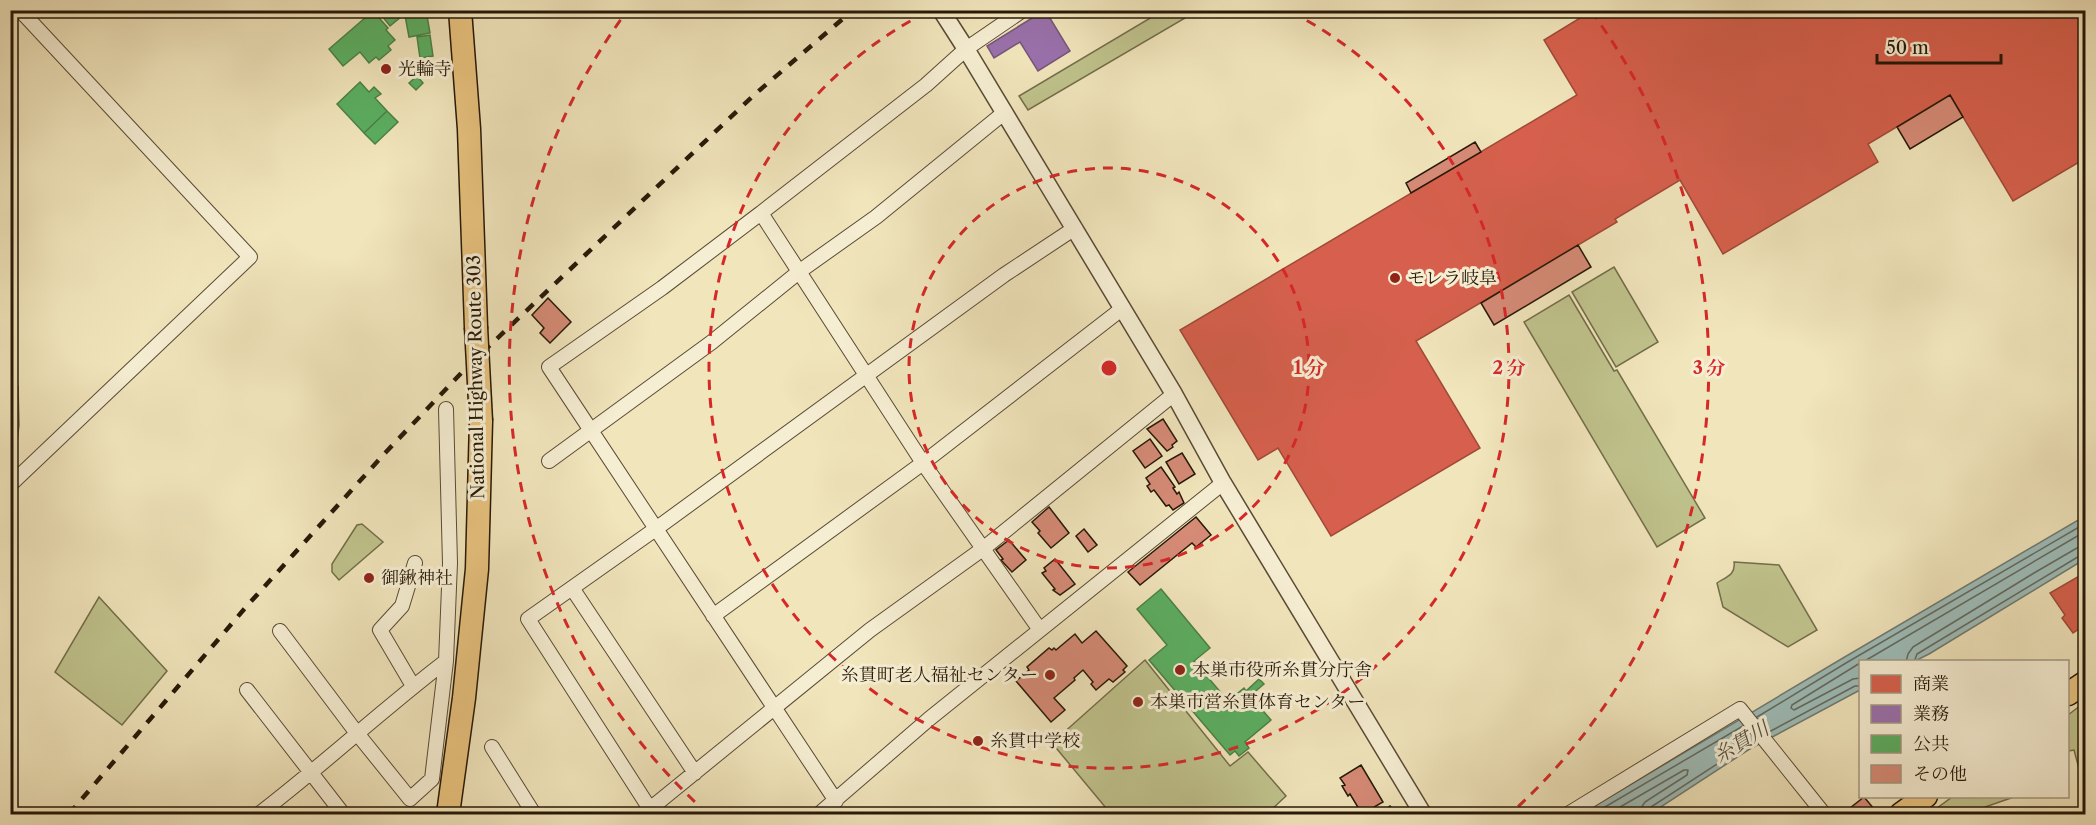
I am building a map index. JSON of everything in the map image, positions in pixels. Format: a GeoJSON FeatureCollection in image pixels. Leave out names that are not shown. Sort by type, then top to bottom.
{"type":"FeatureCollection","features":[{"type":"Feature","properties":{"kind":"highway","name":"National Highway Route 303"},"geometry":{"type":"LineString","coordinates":[[448,814],[464,698],[477,569],[481,421],[469,129],[460,10]]}},
{"type":"Feature","properties":{"kind":"highway"},"geometry":{"type":"LineString","coordinates":[[2069,693],[2085,682]]}},
{"type":"Feature","properties":{"kind":"highway"},"geometry":{"type":"LineString","coordinates":[[1901,814],[1923,798]]}},
{"type":"Feature","properties":{"kind":"street"},"geometry":{"type":"LineString","coordinates":[[10,485],[250,257],[20,10]]}},
{"type":"Feature","properties":{"kind":"street"},"geometry":{"type":"LineString","coordinates":[[941,10],[1005,112],[1174,394],[1223,483],[1423,814]]}},
{"type":"Feature","properties":{"kind":"street"},"geometry":{"type":"LineString","coordinates":[[836,801],[549,367],[662,288],[926,85],[966,49],[1023,10]]}},
{"type":"Feature","properties":{"kind":"street"},"geometry":{"type":"LineString","coordinates":[[549,461],[712,342],[800,272],[876,217],[1005,112]]}},
{"type":"Feature","properties":{"kind":"street"},"geometry":{"type":"LineString","coordinates":[[761,213],[923,463],[1040,630]]}},
{"type":"Feature","properties":{"kind":"street"},"geometry":{"type":"LineString","coordinates":[[1074,228],[1004,275],[657,528],[528,619],[647,812],[870,630],[984,548],[1174,394]]}},
{"type":"Feature","properties":{"kind":"street"},"geometry":{"type":"LineString","coordinates":[[713,616],[923,463],[1122,308]]}},
{"type":"Feature","properties":{"kind":"street"},"geometry":{"type":"LineString","coordinates":[[280,631],[410,799],[432,779],[446,661],[450,562],[446,409]]}},
{"type":"Feature","properties":{"kind":"street"},"geometry":{"type":"LineString","coordinates":[[819,814],[928,719],[1223,483]]}},
{"type":"Feature","properties":{"kind":"street"},"geometry":{"type":"LineString","coordinates":[[413,686],[380,630],[402,606],[415,562]]}},
{"type":"Feature","properties":{"kind":"street"},"geometry":{"type":"LineString","coordinates":[[572,588],[695,773]]}},
{"type":"Feature","properties":{"kind":"street"},"geometry":{"type":"LineString","coordinates":[[266,812],[356,732],[446,661]]}},
{"type":"Feature","properties":{"kind":"street"},"geometry":{"type":"LineString","coordinates":[[248,690],[343,814]]}},
{"type":"Feature","properties":{"kind":"street"},"geometry":{"type":"LineString","coordinates":[[1568,814],[1740,709],[1824,814]]}},
{"type":"Feature","properties":{"kind":"street"},"geometry":{"type":"LineString","coordinates":[[492,747],[533,814]]}},
{"type":"Feature","properties":{"kind":"green space"},"geometry":{"type":"Polygon","coordinates":[[[1162,11],[1197,11],[1028,110],[1019,96],[1162,11]]]}},
{"type":"Feature","properties":{"kind":"green space"},"geometry":{"type":"Polygon","coordinates":[[[1614,267],[1658,342],[1616,367],[1572,292],[1614,267]]]}},
{"type":"Feature","properties":{"kind":"green space"},"geometry":{"type":"Polygon","coordinates":[[[1569,295],[1614,371],[1617,370],[1705,518],[1657,547],[1524,322],[1569,295]]]}},
{"type":"Feature","properties":{"kind":"green space"},"geometry":{"type":"Polygon","coordinates":[[[10,379],[18,386],[19,425],[16,451],[11,454],[10,379]]]}},
{"type":"Feature","properties":{"kind":"green space"},"geometry":{"type":"Polygon","coordinates":[[[362,524],[383,542],[339,580],[332,572],[332,564],[357,525],[362,524]]]}},
{"type":"Feature","properties":{"kind":"green space"},"geometry":{"type":"Polygon","coordinates":[[[1734,562],[1779,565],[1817,630],[1788,647],[1723,607],[1717,583],[1732,573],[1734,562]]]}},
{"type":"Feature","properties":{"kind":"green space"},"geometry":{"type":"Polygon","coordinates":[[[99,597],[167,671],[122,725],[55,672],[99,597]]]}},
{"type":"Feature","properties":{"kind":"green space","name":"本巣市営糸貫体育センター"},"geometry":{"type":"Polygon","coordinates":[[[1145,660],[1230,766],[1248,752],[1286,796],[1269,812],[1271,814],[1111,814],[1052,743],[1145,660]]]}},
{"type":"Feature","properties":{"kind":"green space"},"geometry":{"type":"Polygon","coordinates":[[[2085,702],[2085,791],[2074,750],[2069,751],[2069,714],[2085,702]]]}},
{"type":"Feature","properties":{"kind":"green space"},"geometry":{"type":"Polygon","coordinates":[[[1951,798],[2011,798],[1965,814],[1939,814],[1937,808],[1951,798]]]}},
{"type":"Feature","properties":{"kind":"water","name":"糸貫川"},"geometry":{"type":"Polygon","coordinates":[[[2085,516],[2085,559],[1929,654],[1917,660],[1859,660],[1859,691],[1748,750],[1650,814],[1581,814],[2085,516]]]}},
{"type":"Feature","properties":{"kind":"building: 商業","name":"モレラ岐阜"},"geometry":{"type":"Polygon","coordinates":[[[1593,10],[2086,10],[2086,158],[2013,201],[1950,95],[1868,144],[1878,162],[1723,254],[1680,180],[1615,219],[1617,222],[1416,341],[1480,448],[1331,536],[1278,448],[1258,460],[1180,330],[1577,95],[1544,40],[1593,10]]]}},
{"type":"Feature","properties":{"kind":"building: 商業"},"geometry":{"type":"Polygon","coordinates":[[[2086,572],[2086,624],[2073,633],[2062,618],[2065,615],[2050,593],[2086,572]]]}},
{"type":"Feature","properties":{"kind":"building: 業務"},"geometry":{"type":"Polygon","coordinates":[[[1045,10],[1070,51],[1038,71],[1020,42],[994,58],[987,46],[1045,10]]]}},
{"type":"Feature","properties":{"kind":"building: 公共"},"geometry":{"type":"Polygon","coordinates":[[[377,10],[398,10],[402,16],[390,26],[377,10]]]}},
{"type":"Feature","properties":{"kind":"building: 公共"},"geometry":{"type":"Polygon","coordinates":[[[404,10],[426,10],[430,33],[409,37],[404,10]]]}},
{"type":"Feature","properties":{"kind":"building: 公共"},"geometry":{"type":"Polygon","coordinates":[[[373,11],[395,40],[388,46],[391,50],[379,60],[376,57],[369,63],[360,52],[343,66],[329,49],[373,11]]]}},
{"type":"Feature","properties":{"kind":"building: 公共"},"geometry":{"type":"Polygon","coordinates":[[[430,35],[433,56],[420,58],[417,37],[430,35]]]}},
{"type":"Feature","properties":{"kind":"building: 公共"},"geometry":{"type":"Polygon","coordinates":[[[416,62],[429,62],[429,75],[417,76],[416,62]]]}},
{"type":"Feature","properties":{"kind":"building: 公共"},"geometry":{"type":"Polygon","coordinates":[[[417,76],[423,83],[416,90],[409,83],[417,76]]]}},
{"type":"Feature","properties":{"kind":"building: 公共"},"geometry":{"type":"Polygon","coordinates":[[[360,82],[369,92],[374,87],[381,94],[375,98],[387,111],[364,133],[337,104],[360,82]]]}},
{"type":"Feature","properties":{"kind":"building: 公共"},"geometry":{"type":"Polygon","coordinates":[[[387,111],[398,122],[375,144],[364,133],[387,111]]]}},
{"type":"Feature","properties":{"kind":"building: 公共","name":"本巣市役所糸貫分庁舎"},"geometry":{"type":"Polygon","coordinates":[[[1161,589],[1210,648],[1194,661],[1228,701],[1244,688],[1246,691],[1259,679],[1264,684],[1250,696],[1271,720],[1245,742],[1249,748],[1239,756],[1235,751],[1230,755],[1149,660],[1167,645],[1137,609],[1161,589]]]}},
{"type":"Feature","properties":{"kind":"building: その他"},"geometry":{"type":"Polygon","coordinates":[[[1950,95],[1963,117],[1910,149],[1897,127],[1950,95]]]}},
{"type":"Feature","properties":{"kind":"building: その他"},"geometry":{"type":"Polygon","coordinates":[[[1475,142],[1481,152],[1411,193],[1406,183],[1475,142]]]}},
{"type":"Feature","properties":{"kind":"building: その他"},"geometry":{"type":"Polygon","coordinates":[[[1578,245],[1591,267],[1494,325],[1481,303],[1578,245]]]}},
{"type":"Feature","properties":{"kind":"building: その他"},"geometry":{"type":"Polygon","coordinates":[[[548,298],[571,322],[550,343],[540,333],[544,328],[532,315],[548,298]]]}},
{"type":"Feature","properties":{"kind":"building: その他"},"geometry":{"type":"Polygon","coordinates":[[[1163,419],[1177,441],[1167,451],[1147,429],[1163,419]]]}},
{"type":"Feature","properties":{"kind":"building: その他"},"geometry":{"type":"Polygon","coordinates":[[[1150,439],[1162,456],[1145,468],[1133,451],[1150,439]]]}},
{"type":"Feature","properties":{"kind":"building: その他"},"geometry":{"type":"Polygon","coordinates":[[[1182,453],[1195,474],[1179,484],[1166,462],[1182,453]]]}},
{"type":"Feature","properties":{"kind":"building: その他"},"geometry":{"type":"Polygon","coordinates":[[[1161,467],[1184,503],[1173,510],[1169,505],[1166,506],[1154,490],[1151,492],[1147,486],[1150,484],[1146,478],[1161,467]]]}},
{"type":"Feature","properties":{"kind":"building: その他"},"geometry":{"type":"Polygon","coordinates":[[[1049,507],[1069,533],[1051,548],[1032,522],[1049,507]]]}},
{"type":"Feature","properties":{"kind":"building: その他"},"geometry":{"type":"Polygon","coordinates":[[[1196,517],[1211,535],[1196,547],[1192,543],[1140,585],[1128,572],[1196,517]]]}},
{"type":"Feature","properties":{"kind":"building: その他"},"geometry":{"type":"Polygon","coordinates":[[[1084,529],[1097,545],[1088,552],[1076,536],[1084,529]]]}},
{"type":"Feature","properties":{"kind":"building: その他"},"geometry":{"type":"Polygon","coordinates":[[[1009,540],[1026,560],[1012,572],[1001,560],[1003,559],[996,550],[1009,540]]]}},
{"type":"Feature","properties":{"kind":"building: その他"},"geometry":{"type":"Polygon","coordinates":[[[1055,559],[1075,584],[1060,595],[1053,590],[1055,589],[1042,573],[1046,571],[1044,568],[1055,559]]]}},
{"type":"Feature","properties":{"kind":"building: その他","name":"糸貫町老人福祉センター"},"geometry":{"type":"Polygon","coordinates":[[[1096,631],[1127,666],[1123,670],[1125,672],[1113,682],[1109,679],[1096,690],[1091,684],[1093,682],[1083,670],[1054,698],[1065,710],[1051,722],[1016,681],[1029,670],[1027,667],[1049,648],[1056,650],[1075,634],[1082,643],[1096,631]]]}},
{"type":"Feature","properties":{"kind":"building: その他"},"geometry":{"type":"Polygon","coordinates":[[[1361,765],[1383,802],[1362,814],[1350,794],[1348,796],[1340,778],[1361,765]]]}},
{"type":"Feature","properties":{"kind":"building: その他"},"geometry":{"type":"Polygon","coordinates":[[[1863,798],[1875,810],[1869,814],[1846,814],[1845,812],[1863,798]]]}},
{"type":"Feature","properties":{"kind":"building: その他"},"geometry":{"type":"Polygon","coordinates":[[[1390,806],[1397,814],[1379,814],[1390,806]]]}},
{"type":"Feature","properties":{"kind":"railway"},"geometry":{"type":"LineString","coordinates":[[69,814],[246,607],[386,452],[467,367],[754,95],[853,10]]}},
{"type":"Feature","properties":{"kind":"place","name":"光輪寺"},"geometry":{"type":"Point","coordinates":[386,69]}},
{"type":"Feature","properties":{"kind":"place","name":"モレラ岐阜"},"geometry":{"type":"Point","coordinates":[1395,278]}},
{"type":"Feature","properties":{"kind":"place","name":"御鍬神社"},"geometry":{"type":"Point","coordinates":[369,578]}},
{"type":"Feature","properties":{"kind":"place","name":"本巣市役所糸貫分庁舎"},"geometry":{"type":"Point","coordinates":[1180,670]}},
{"type":"Feature","properties":{"kind":"place","name":"糸貫町老人福祉センター"},"geometry":{"type":"Point","coordinates":[1050,675]}},
{"type":"Feature","properties":{"kind":"place","name":"本巣市営糸貫体育センター"},"geometry":{"type":"Point","coordinates":[1138,702]}},
{"type":"Feature","properties":{"kind":"place","name":"糸貫中学校"},"geometry":{"type":"Point","coordinates":[978,741]}}]}
